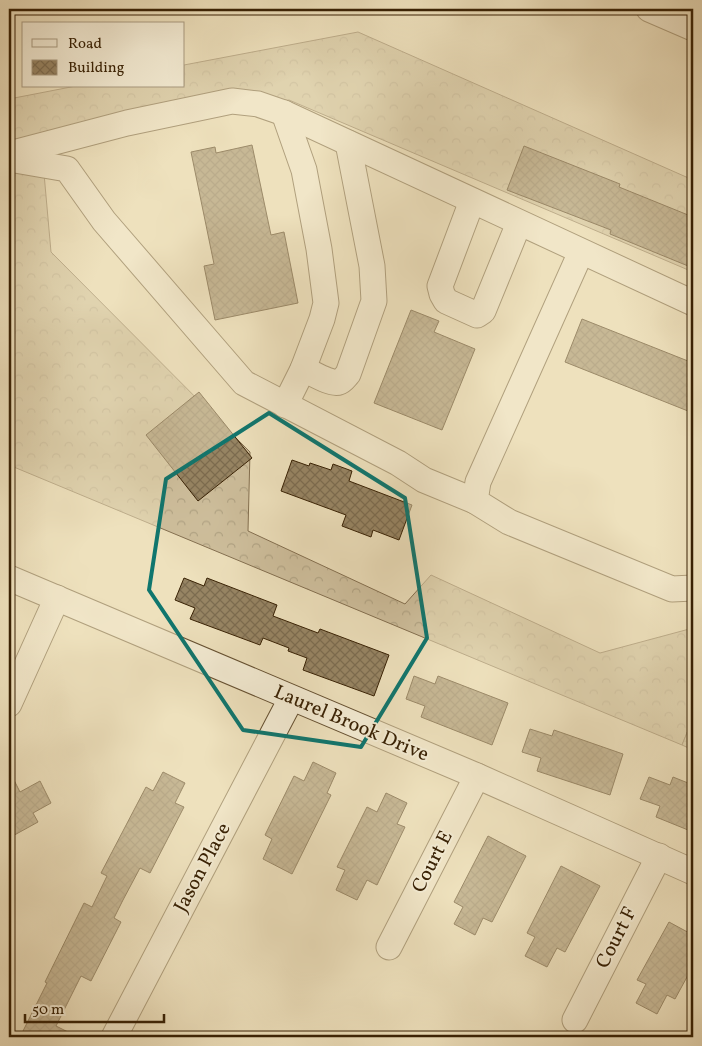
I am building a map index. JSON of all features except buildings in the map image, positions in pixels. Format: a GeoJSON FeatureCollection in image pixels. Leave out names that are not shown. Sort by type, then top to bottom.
{"type":"FeatureCollection","features":[{"type":"Feature","properties":{"kind":"street"},"geometry":{"type":"LineString","coordinates":[[649,9],[693,28]]}},
{"type":"Feature","properties":{"kind":"street"},"geometry":{"type":"LineString","coordinates":[[9,154],[127,123],[232,101],[258,104],[284,113],[693,303]]}},
{"type":"Feature","properties":{"kind":"street"},"geometry":{"type":"LineString","coordinates":[[284,113],[304,170],[319,249],[326,303],[303,369],[286,405]]}},
{"type":"Feature","properties":{"kind":"street"},"geometry":{"type":"LineString","coordinates":[[303,369],[333,383],[339,382],[344,378],[348,374],[374,301],[372,266],[348,143]]}},
{"type":"Feature","properties":{"kind":"street"},"geometry":{"type":"LineString","coordinates":[[9,159],[67,169],[104,221],[244,383],[398,464],[424,480],[475,501],[509,522],[672,588],[693,588]]}},
{"type":"Feature","properties":{"kind":"street"},"geometry":{"type":"LineString","coordinates":[[472,201],[440,286],[446,301],[477,315],[483,311],[519,223]]}},
{"type":"Feature","properties":{"kind":"street"},"geometry":{"type":"LineString","coordinates":[[475,501],[478,482],[581,252]]}},
{"type":"Feature","properties":{"kind":"street","name":"Laurel Brook Drive"},"geometry":{"type":"LineString","coordinates":[[9,578],[477,776],[693,872]]}},
{"type":"Feature","properties":{"kind":"street"},"geometry":{"type":"LineString","coordinates":[[9,704],[57,598]]}},
{"type":"Feature","properties":{"kind":"street","name":"Jason Place"},"geometry":{"type":"LineString","coordinates":[[114,1037],[291,698]]}},
{"type":"Feature","properties":{"kind":"street","name":"Court E"},"geometry":{"type":"LineString","coordinates":[[390,947],[477,776]]}},
{"type":"Feature","properties":{"kind":"street","name":"Court F"},"geometry":{"type":"LineString","coordinates":[[575,1020],[659,856]]}},
{"type":"Feature","properties":{"kind":"highlighted area"},"geometry":{"type":"Polygon","coordinates":[[[269,413],[405,498],[427,638],[361,747],[243,730],[149,590],[166,479],[269,413]]]}},
{"type":"Feature","properties":{"kind":"green space"},"geometry":{"type":"Polygon","coordinates":[[[358,32],[693,180],[693,272],[289,100],[42,151],[51,252],[250,452],[248,531],[405,604],[431,575],[600,653],[693,628],[693,718],[682,745],[9,465],[9,99],[66,88],[185,88],[185,65],[358,32]]]}},
{"type":"Feature","properties":{"kind":"green space"},"geometry":{"type":"Polygon","coordinates":[[[693,718],[693,750],[682,745],[693,718]]]}}]}
